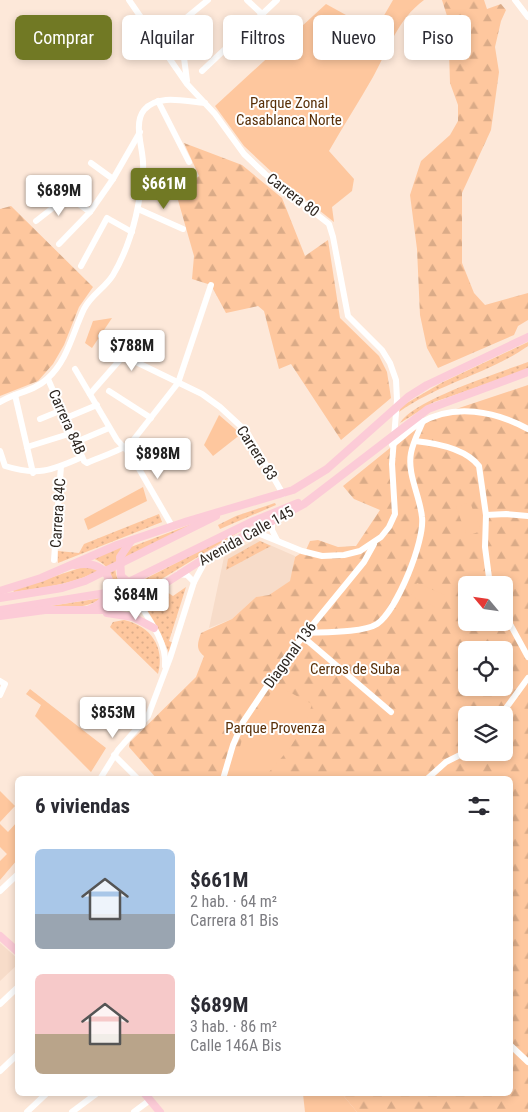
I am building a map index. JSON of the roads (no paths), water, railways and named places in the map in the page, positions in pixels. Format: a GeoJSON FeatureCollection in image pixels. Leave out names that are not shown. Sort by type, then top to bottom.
{"type":"FeatureCollection","features":[{"type":"Feature","properties":{"kind":"main road","name":"Avenida Calle 145"},"geometry":{"type":"LineString","coordinates":[[0,591],[59,570],[97,552],[137,538],[283,494],[300,487],[327,469],[374,426],[420,389],[528,337]]}},
{"type":"Feature","properties":{"kind":"main road","name":"Avenida Calle 145"},"geometry":{"type":"LineString","coordinates":[[0,616],[45,610],[87,611],[121,607],[136,602],[209,555],[320,493],[428,409],[447,400],[528,372]]}},
{"type":"Feature","properties":{"kind":"main road","name":"Avenida Calle 145"},"geometry":{"type":"LineString","coordinates":[[0,610],[97,595],[139,579],[250,522],[320,493]]}},
{"type":"Feature","properties":{"kind":"main road","name":"Avenida Calle 145"},"geometry":{"type":"LineString","coordinates":[[0,598],[70,586],[90,579],[234,508]]}},
{"type":"Feature","properties":{"kind":"main road"},"geometry":{"type":"LineString","coordinates":[[137,538],[126,545],[120,557],[119,570],[125,581],[136,589],[143,591],[158,588],[168,582]]}},
{"type":"Feature","properties":{"kind":"main road"},"geometry":{"type":"LineString","coordinates":[[59,570],[90,563],[101,567],[107,574],[110,589],[105,599],[87,611]]}},
{"type":"Feature","properties":{"kind":"main road"},"geometry":{"type":"LineString","coordinates":[[87,611],[133,617],[154,628]]}},
{"type":"Feature","properties":{"kind":"main road"},"geometry":{"type":"LineString","coordinates":[[0,936],[15,949]]}},
{"type":"Feature","properties":{"kind":"main road"},"geometry":{"type":"LineString","coordinates":[[147,1097],[160,1112]]}},
{"type":"Feature","properties":{"kind":"street","name":"Carrera 80"},"geometry":{"type":"LineString","coordinates":[[129,0],[187,84],[206,103],[237,145],[258,167],[329,224],[348,316],[387,356],[394,371],[397,391],[392,447]]}},
{"type":"Feature","properties":{"kind":"street"},"geometry":{"type":"LineString","coordinates":[[187,84],[180,27],[186,18],[208,0]]}},
{"type":"Feature","properties":{"kind":"street"},"geometry":{"type":"LineString","coordinates":[[247,0],[262,14]]}},
{"type":"Feature","properties":{"kind":"street"},"geometry":{"type":"LineString","coordinates":[[202,71],[277,0]]}},
{"type":"Feature","properties":{"kind":"street"},"geometry":{"type":"LineString","coordinates":[[515,0],[528,17]]}},
{"type":"Feature","properties":{"kind":"street"},"geometry":{"type":"LineString","coordinates":[[0,402],[32,390],[48,379],[66,356],[90,299],[114,275],[132,232],[138,209],[144,156],[140,132],[142,114],[148,105],[158,101],[206,103]]}},
{"type":"Feature","properties":{"kind":"street"},"geometry":{"type":"LineString","coordinates":[[158,101],[189,162]]}},
{"type":"Feature","properties":{"kind":"street"},"geometry":{"type":"LineString","coordinates":[[59,244],[90,212],[113,179],[140,132]]}},
{"type":"Feature","properties":{"kind":"street"},"geometry":{"type":"LineString","coordinates":[[91,163],[113,179]]}},
{"type":"Feature","properties":{"kind":"street"},"geometry":{"type":"LineString","coordinates":[[54,186],[90,212]]}},
{"type":"Feature","properties":{"kind":"street"},"geometry":{"type":"LineString","coordinates":[[36,222],[68,196]]}},
{"type":"Feature","properties":{"kind":"street"},"geometry":{"type":"LineString","coordinates":[[138,209],[183,228]]}},
{"type":"Feature","properties":{"kind":"street"},"geometry":{"type":"LineString","coordinates":[[81,266],[107,218],[132,232]]}},
{"type":"Feature","properties":{"kind":"street"},"geometry":{"type":"LineString","coordinates":[[125,448],[178,383],[211,285]]}},
{"type":"Feature","properties":{"kind":"street","name":"Carrera 83"},"geometry":{"type":"LineString","coordinates":[[101,336],[136,362],[202,394],[240,424],[283,494]]}},
{"type":"Feature","properties":{"kind":"street"},"geometry":{"type":"LineString","coordinates":[[90,394],[125,354]]}},
{"type":"Feature","properties":{"kind":"street"},"geometry":{"type":"LineString","coordinates":[[75,369],[109,428],[125,448],[172,526]]}},
{"type":"Feature","properties":{"kind":"street","name":"Carrera 84B"},"geometry":{"type":"LineString","coordinates":[[48,379],[82,457],[87,463],[125,448]]}},
{"type":"Feature","properties":{"kind":"street"},"geometry":{"type":"LineString","coordinates":[[109,391],[151,418]]}},
{"type":"Feature","properties":{"kind":"street"},"geometry":{"type":"LineString","coordinates":[[15,395],[33,473]]}},
{"type":"Feature","properties":{"kind":"street"},"geometry":{"type":"LineString","coordinates":[[66,418],[97,405]]}},
{"type":"Feature","properties":{"kind":"street"},"geometry":{"type":"LineString","coordinates":[[40,419],[62,410]]}},
{"type":"Feature","properties":{"kind":"street"},"geometry":{"type":"LineString","coordinates":[[392,447],[423,421],[465,410],[485,413],[528,429]]}},
{"type":"Feature","properties":{"kind":"street"},"geometry":{"type":"LineString","coordinates":[[304,634],[364,628],[377,624],[389,611],[402,587],[422,537],[422,518],[410,466],[414,441],[423,421]]}},
{"type":"Feature","properties":{"kind":"street"},"geometry":{"type":"LineString","coordinates":[[76,442],[109,428]]}},
{"type":"Feature","properties":{"kind":"street"},"geometry":{"type":"LineString","coordinates":[[26,447],[72,433]]}},
{"type":"Feature","properties":{"kind":"street"},"geometry":{"type":"LineString","coordinates":[[414,441],[432,442],[474,459],[478,466],[486,516],[485,547],[489,576]]}},
{"type":"Feature","properties":{"kind":"street","name":"Diagonal 136"},"geometry":{"type":"LineString","coordinates":[[252,531],[302,551],[322,556],[344,555],[360,551],[374,543],[386,532],[395,514],[392,447]]}},
{"type":"Feature","properties":{"kind":"street"},"geometry":{"type":"LineString","coordinates":[[0,451],[5,466],[33,473],[61,466],[82,457]]}},
{"type":"Feature","properties":{"kind":"street","name":"Carrera 84C"},"geometry":{"type":"LineString","coordinates":[[54,560],[61,466]]}},
{"type":"Feature","properties":{"kind":"street"},"geometry":{"type":"LineString","coordinates":[[486,516],[506,514],[528,516]]}},
{"type":"Feature","properties":{"kind":"street"},"geometry":{"type":"LineString","coordinates":[[272,521],[273,534],[278,540]]}},
{"type":"Feature","properties":{"kind":"street","name":"Diagonal 136"},"geometry":{"type":"LineString","coordinates":[[224,776],[233,745],[243,722],[304,634],[364,562],[374,543]]}},
{"type":"Feature","properties":{"kind":"street"},"geometry":{"type":"LineString","coordinates":[[102,776],[114,755],[145,721],[164,675],[194,582],[209,555]]}},
{"type":"Feature","properties":{"kind":"street"},"geometry":{"type":"LineString","coordinates":[[178,574],[187,575],[194,582]]}},
{"type":"Feature","properties":{"kind":"street"},"geometry":{"type":"LineString","coordinates":[[125,581],[136,602],[154,628],[165,655],[164,675]]}},
{"type":"Feature","properties":{"kind":"street"},"geometry":{"type":"LineString","coordinates":[[513,630],[528,657]]}},
{"type":"Feature","properties":{"kind":"street"},"geometry":{"type":"LineString","coordinates":[[304,634],[391,712]]}},
{"type":"Feature","properties":{"kind":"street"},"geometry":{"type":"LineString","coordinates":[[508,706],[528,678]]}},
{"type":"Feature","properties":{"kind":"street"},"geometry":{"type":"LineString","coordinates":[[0,695],[2,682]]}},
{"type":"Feature","properties":{"kind":"street"},"geometry":{"type":"LineString","coordinates":[[114,755],[135,776]]}},
{"type":"Feature","properties":{"kind":"street"},"geometry":{"type":"LineString","coordinates":[[430,776],[446,762],[458,756]]}},
{"type":"Feature","properties":{"kind":"street"},"geometry":{"type":"LineString","coordinates":[[0,891],[15,878]]}},
{"type":"Feature","properties":{"kind":"street"},"geometry":{"type":"LineString","coordinates":[[0,1004],[15,989]]}},
{"type":"Feature","properties":{"kind":"street"},"geometry":{"type":"LineString","coordinates":[[513,1048],[528,1062]]}},
{"type":"Feature","properties":{"kind":"street"},"geometry":{"type":"LineString","coordinates":[[0,1071],[15,1057]]}},
{"type":"Feature","properties":{"kind":"street"},"geometry":{"type":"LineString","coordinates":[[27,1112],[44,1096]]}},
{"type":"Feature","properties":{"kind":"street"},"geometry":{"type":"LineString","coordinates":[[72,1112],[93,1096]]}},
{"type":"Feature","properties":{"kind":"street"},"geometry":{"type":"LineString","coordinates":[[134,1112],[147,1097]]}},
{"type":"Feature","properties":{"kind":"park label","name":"Parque Zonal Casablanca Norte"},"geometry":{"type":"Point","coordinates":[289,112]}},
{"type":"Feature","properties":{"kind":"park label","name":"Cerros de Suba"},"geometry":{"type":"Point","coordinates":[355,669]}},
{"type":"Feature","properties":{"kind":"park label","name":"Parque Provenza"},"geometry":{"type":"Point","coordinates":[275,728]}}]}
